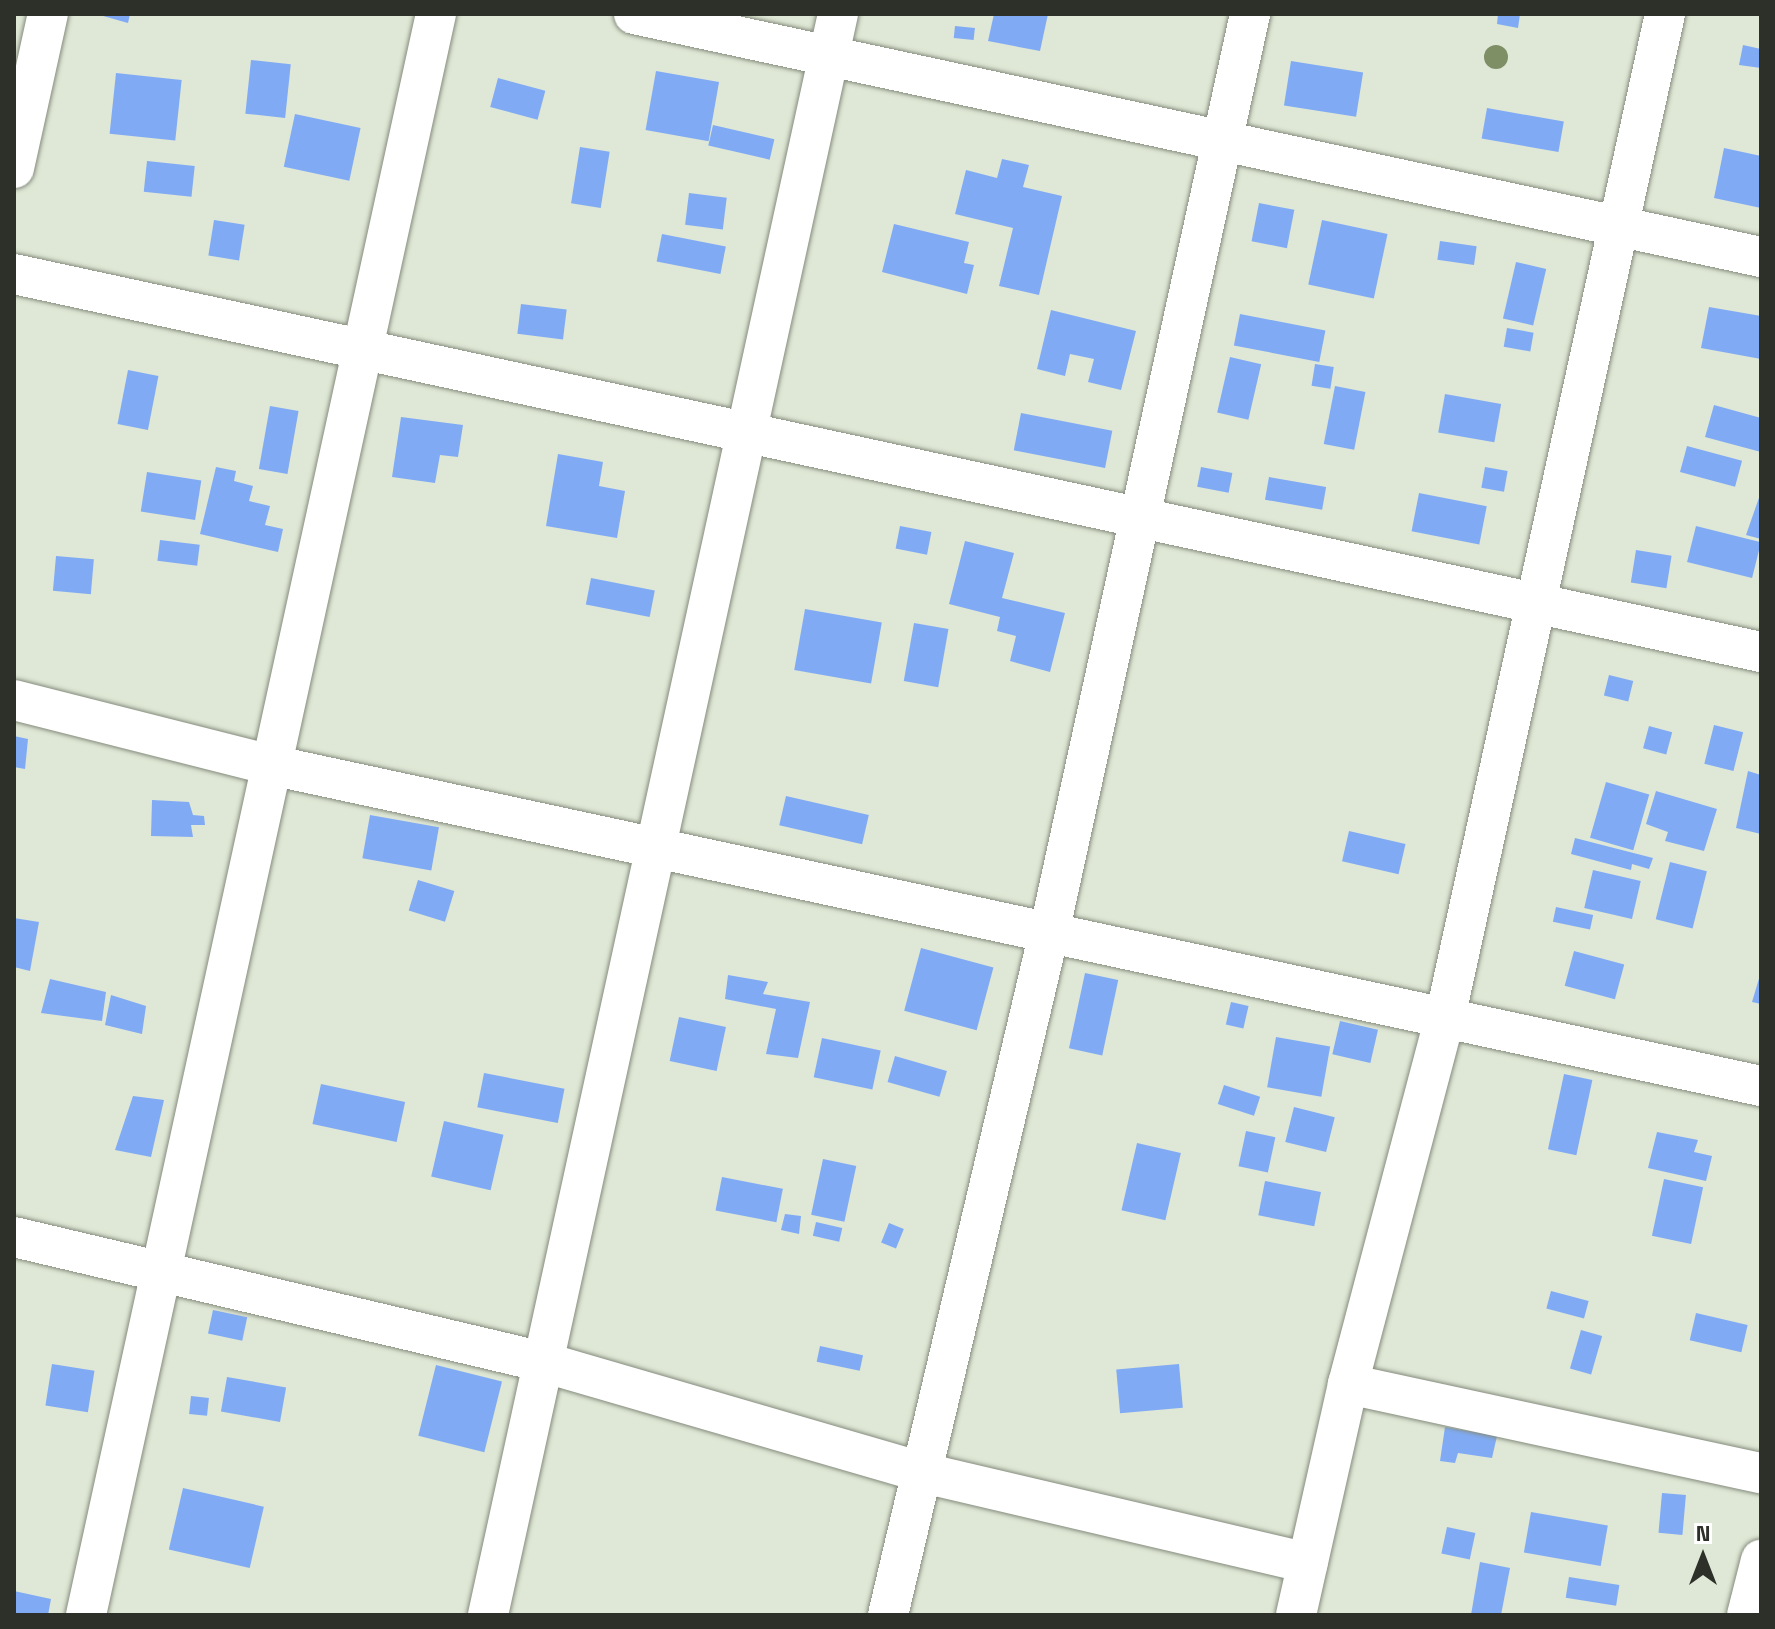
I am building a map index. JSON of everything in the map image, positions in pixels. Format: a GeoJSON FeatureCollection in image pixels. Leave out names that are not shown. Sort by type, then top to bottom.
{"type":"FeatureCollection","features":[{"type":"Feature","properties":{"kind":"street"},"geometry":{"type":"LineString","coordinates":[[14,168],[48,14]]}},
{"type":"Feature","properties":{"kind":"street"},"geometry":{"type":"LineString","coordinates":[[86,1615],[436,14]]}},
{"type":"Feature","properties":{"kind":"street"},"geometry":{"type":"LineString","coordinates":[[634,14],[1761,257]]}},
{"type":"Feature","properties":{"kind":"street"},"geometry":{"type":"LineString","coordinates":[[488,1615],[838,14]]}},
{"type":"Feature","properties":{"kind":"street"},"geometry":{"type":"LineString","coordinates":[[888,1615],[924,1473],[1049,933],[1250,14]]}},
{"type":"Feature","properties":{"kind":"street"},"geometry":{"type":"LineString","coordinates":[[1296,1615],[1348,1384],[1445,1018],[1665,14]]}},
{"type":"Feature","properties":{"kind":"street"},"geometry":{"type":"LineString","coordinates":[[14,274],[1761,652]]}},
{"type":"Feature","properties":{"kind":"street"},"geometry":{"type":"LineString","coordinates":[[14,700],[271,765],[1761,1086]]}},
{"type":"Feature","properties":{"kind":"street"},"geometry":{"type":"LineString","coordinates":[[14,1237],[161,1269],[543,1362],[924,1473],[1308,1563]]}},
{"type":"Feature","properties":{"kind":"street"},"geometry":{"type":"LineString","coordinates":[[1348,1384],[1761,1473]]}},
{"type":"Feature","properties":{"kind":"street"},"geometry":{"type":"LineString","coordinates":[[1747,1615],[1761,1560]]}},
{"type":"Feature","properties":{"kind":"building"},"geometry":{"type":"Polygon","coordinates":[[[96,14],[130,14],[128,23],[96,14]]]}},
{"type":"Feature","properties":{"kind":"building"},"geometry":{"type":"Polygon","coordinates":[[[994,14],[1048,14],[1040,51],[988,41],[994,14]]]}},
{"type":"Feature","properties":{"kind":"building"},"geometry":{"type":"Polygon","coordinates":[[[1498,14],[1520,14],[1518,28],[1497,24],[1498,14]]]}},
{"type":"Feature","properties":{"kind":"building"},"geometry":{"type":"Polygon","coordinates":[[[955,26],[975,28],[974,40],[954,38],[955,26]]]}},
{"type":"Feature","properties":{"kind":"building"},"geometry":{"type":"Polygon","coordinates":[[[1743,45],[1761,49],[1761,68],[1739,65],[1743,45]]]}},
{"type":"Feature","properties":{"kind":"building"},"geometry":{"type":"Polygon","coordinates":[[[251,60],[291,64],[285,118],[245,114],[251,60]]]}},
{"type":"Feature","properties":{"kind":"building"},"geometry":{"type":"Polygon","coordinates":[[[1291,61],[1363,72],[1356,117],[1284,105],[1291,61]]]}},
{"type":"Feature","properties":{"kind":"building"},"geometry":{"type":"Polygon","coordinates":[[[656,71],[719,82],[709,141],[646,130],[656,71]]]}},
{"type":"Feature","properties":{"kind":"building"},"geometry":{"type":"Polygon","coordinates":[[[116,73],[182,80],[175,141],[110,134],[116,73]]]}},
{"type":"Feature","properties":{"kind":"building"},"geometry":{"type":"Polygon","coordinates":[[[498,78],[545,91],[538,120],[490,107],[498,78]]]}},
{"type":"Feature","properties":{"kind":"building"},"geometry":{"type":"Polygon","coordinates":[[[1487,108],[1564,122],[1558,152],[1482,139],[1487,108]]]}},
{"type":"Feature","properties":{"kind":"building"},"geometry":{"type":"Polygon","coordinates":[[[295,114],[361,128],[349,181],[284,167],[295,114]]]}},
{"type":"Feature","properties":{"kind":"building"},"geometry":{"type":"Polygon","coordinates":[[[713,125],[774,139],[770,160],[708,145],[713,125]]]}},
{"type":"Feature","properties":{"kind":"building"},"geometry":{"type":"Polygon","coordinates":[[[580,147],[610,152],[601,208],[571,203],[580,147]]]}},
{"type":"Feature","properties":{"kind":"building"},"geometry":{"type":"Polygon","coordinates":[[[1724,148],[1761,156],[1761,208],[1714,198],[1724,148]]]}},
{"type":"Feature","properties":{"kind":"building"},"geometry":{"type":"Polygon","coordinates":[[[1002,159],[1029,165],[1023,187],[1062,196],[1039,295],[999,286],[1013,228],[955,214],[966,170],[997,178],[1002,159]]]}},
{"type":"Feature","properties":{"kind":"building"},"geometry":{"type":"Polygon","coordinates":[[[147,161],[195,166],[191,197],[144,192],[147,161]]]}},
{"type":"Feature","properties":{"kind":"building"},"geometry":{"type":"Polygon","coordinates":[[[689,193],[727,198],[723,229],[685,225],[689,193]]]}},
{"type":"Feature","properties":{"kind":"building"},"geometry":{"type":"Polygon","coordinates":[[[1259,203],[1294,210],[1287,248],[1252,241],[1259,203]]]}},
{"type":"Feature","properties":{"kind":"building"},"geometry":{"type":"Polygon","coordinates":[[[214,220],[245,225],[239,260],[208,256],[214,220]]]}},
{"type":"Feature","properties":{"kind":"building"},"geometry":{"type":"Polygon","coordinates":[[[1322,220],[1388,234],[1374,298],[1308,285],[1322,220]]]}},
{"type":"Feature","properties":{"kind":"building"},"geometry":{"type":"Polygon","coordinates":[[[894,224],[969,242],[964,263],[974,265],[967,294],[882,272],[894,224]]]}},
{"type":"Feature","properties":{"kind":"building"},"geometry":{"type":"Polygon","coordinates":[[[662,234],[726,246],[720,274],[657,261],[662,234]]]}},
{"type":"Feature","properties":{"kind":"building"},"geometry":{"type":"Polygon","coordinates":[[[1440,241],[1477,246],[1474,265],[1437,260],[1440,241]]]}},
{"type":"Feature","properties":{"kind":"building"},"geometry":{"type":"Polygon","coordinates":[[[1516,262],[1546,269],[1533,325],[1503,319],[1516,262]]]}},
{"type":"Feature","properties":{"kind":"building"},"geometry":{"type":"Polygon","coordinates":[[[521,304],[567,310],[563,339],[517,334],[521,304]]]}},
{"type":"Feature","properties":{"kind":"building"},"geometry":{"type":"Polygon","coordinates":[[[1709,307],[1761,316],[1761,359],[1701,348],[1709,307]]]}},
{"type":"Feature","properties":{"kind":"building"},"geometry":{"type":"Polygon","coordinates":[[[1051,310],[1136,331],[1121,390],[1088,382],[1094,359],[1070,354],[1065,376],[1037,369],[1051,310]]]}},
{"type":"Feature","properties":{"kind":"building"},"geometry":{"type":"Polygon","coordinates":[[[1240,314],[1325,331],[1319,362],[1234,345],[1240,314]]]}},
{"type":"Feature","properties":{"kind":"building"},"geometry":{"type":"Polygon","coordinates":[[[1507,328],[1534,333],[1530,351],[1504,347],[1507,328]]]}},
{"type":"Feature","properties":{"kind":"building"},"geometry":{"type":"Polygon","coordinates":[[[1230,357],[1261,364],[1248,420],[1217,413],[1230,357]]]}},
{"type":"Feature","properties":{"kind":"building"},"geometry":{"type":"Polygon","coordinates":[[[1315,364],[1334,367],[1330,389],[1312,386],[1315,364]]]}},
{"type":"Feature","properties":{"kind":"building"},"geometry":{"type":"Polygon","coordinates":[[[128,370],[158,376],[148,430],[118,424],[128,370]]]}},
{"type":"Feature","properties":{"kind":"building"},"geometry":{"type":"Polygon","coordinates":[[[1335,386],[1365,392],[1354,450],[1324,444],[1335,386]]]}},
{"type":"Feature","properties":{"kind":"building"},"geometry":{"type":"Polygon","coordinates":[[[1445,394],[1501,404],[1494,442],[1438,432],[1445,394]]]}},
{"type":"Feature","properties":{"kind":"building"},"geometry":{"type":"Polygon","coordinates":[[[1714,405],[1761,418],[1761,452],[1705,437],[1714,405]]]}},
{"type":"Feature","properties":{"kind":"building"},"geometry":{"type":"Polygon","coordinates":[[[270,406],[299,411],[287,474],[259,469],[270,406]]]}},
{"type":"Feature","properties":{"kind":"building"},"geometry":{"type":"Polygon","coordinates":[[[1021,413],[1112,431],[1105,468],[1014,450],[1021,413]]]}},
{"type":"Feature","properties":{"kind":"building"},"geometry":{"type":"Polygon","coordinates":[[[401,417],[463,425],[458,457],[440,455],[435,483],[392,477],[401,417]]]}},
{"type":"Feature","properties":{"kind":"building"},"geometry":{"type":"Polygon","coordinates":[[[1687,446],[1742,461],[1735,487],[1680,472],[1687,446]]]}},
{"type":"Feature","properties":{"kind":"building"},"geometry":{"type":"Polygon","coordinates":[[[558,454],[603,462],[599,486],[625,491],[617,538],[546,526],[558,454]]]}},
{"type":"Feature","properties":{"kind":"building"},"geometry":{"type":"Polygon","coordinates":[[[216,467],[236,471],[234,481],[253,486],[249,501],[270,506],[265,525],[283,529],[278,552],[200,534],[216,467]]]}},
{"type":"Feature","properties":{"kind":"building"},"geometry":{"type":"Polygon","coordinates":[[[1201,467],[1232,473],[1229,493],[1197,487],[1201,467]]]}},
{"type":"Feature","properties":{"kind":"building"},"geometry":{"type":"Polygon","coordinates":[[[1485,467],[1508,471],[1504,492],[1481,488],[1485,467]]]}},
{"type":"Feature","properties":{"kind":"building"},"geometry":{"type":"Polygon","coordinates":[[[147,472],[201,481],[195,520],[141,512],[147,472]]]}},
{"type":"Feature","properties":{"kind":"building"},"geometry":{"type":"Polygon","coordinates":[[[1269,477],[1326,487],[1322,510],[1265,500],[1269,477]]]}},
{"type":"Feature","properties":{"kind":"building"},"geometry":{"type":"Polygon","coordinates":[[[1761,492],[1761,539],[1746,535],[1761,492]]]}},
{"type":"Feature","properties":{"kind":"building"},"geometry":{"type":"Polygon","coordinates":[[[1419,493],[1487,506],[1479,544],[1412,531],[1419,493]]]}},
{"type":"Feature","properties":{"kind":"building"},"geometry":{"type":"Polygon","coordinates":[[[900,526],[931,532],[927,555],[896,549],[900,526]]]}},
{"type":"Feature","properties":{"kind":"building"},"geometry":{"type":"Polygon","coordinates":[[[1696,526],[1761,542],[1752,578],[1687,562],[1696,526]]]}},
{"type":"Feature","properties":{"kind":"building"},"geometry":{"type":"Polygon","coordinates":[[[160,540],[200,545],[197,566],[157,561],[160,540]]]}},
{"type":"Feature","properties":{"kind":"building"},"geometry":{"type":"Polygon","coordinates":[[[965,541],[1014,553],[1002,598],[1065,613],[1050,672],[1010,661],[1016,636],[997,631],[1000,617],[949,604],[965,541]]]}},
{"type":"Feature","properties":{"kind":"building"},"geometry":{"type":"Polygon","coordinates":[[[1636,550],[1672,556],[1666,588],[1631,583],[1636,550]]]}},
{"type":"Feature","properties":{"kind":"building"},"geometry":{"type":"Polygon","coordinates":[[[56,556],[94,559],[91,594],[53,591],[56,556]]]}},
{"type":"Feature","properties":{"kind":"building"},"geometry":{"type":"Polygon","coordinates":[[[591,578],[655,590],[650,617],[586,605],[591,578]]]}},
{"type":"Feature","properties":{"kind":"building"},"geometry":{"type":"Polygon","coordinates":[[[805,609],[882,623],[871,684],[794,670],[805,609]]]}},
{"type":"Feature","properties":{"kind":"building"},"geometry":{"type":"Polygon","coordinates":[[[914,623],[948,629],[938,687],[904,681],[914,623]]]}},
{"type":"Feature","properties":{"kind":"building"},"geometry":{"type":"Polygon","coordinates":[[[1609,675],[1633,681],[1628,701],[1604,695],[1609,675]]]}},
{"type":"Feature","properties":{"kind":"building"},"geometry":{"type":"Polygon","coordinates":[[[1714,725],[1743,732],[1733,771],[1704,764],[1714,725]]]}},
{"type":"Feature","properties":{"kind":"building"},"geometry":{"type":"Polygon","coordinates":[[[1649,726],[1672,732],[1666,754],[1643,748],[1649,726]]]}},
{"type":"Feature","properties":{"kind":"building"},"geometry":{"type":"Polygon","coordinates":[[[14,736],[28,739],[25,769],[14,767],[14,736]]]}},
{"type":"Feature","properties":{"kind":"building"},"geometry":{"type":"Polygon","coordinates":[[[1748,771],[1761,775],[1761,834],[1736,828],[1748,771]]]}},
{"type":"Feature","properties":{"kind":"building"},"geometry":{"type":"Polygon","coordinates":[[[1606,782],[1649,794],[1633,850],[1590,838],[1606,782]]]}},
{"type":"Feature","properties":{"kind":"building"},"geometry":{"type":"Polygon","coordinates":[[[1656,791],[1717,809],[1704,851],[1665,841],[1668,832],[1646,824],[1656,791]]]}},
{"type":"Feature","properties":{"kind":"building"},"geometry":{"type":"Polygon","coordinates":[[[786,796],[869,815],[862,844],[779,825],[786,796]]]}},
{"type":"Feature","properties":{"kind":"building"},"geometry":{"type":"Polygon","coordinates":[[[152,800],[189,802],[193,815],[204,816],[205,825],[191,825],[193,837],[151,836],[152,800]]]}},
{"type":"Feature","properties":{"kind":"building"},"geometry":{"type":"Polygon","coordinates":[[[370,815],[439,827],[431,870],[362,858],[370,815]]]}},
{"type":"Feature","properties":{"kind":"building"},"geometry":{"type":"Polygon","coordinates":[[[1349,831],[1406,844],[1399,874],[1342,861],[1349,831]]]}},
{"type":"Feature","properties":{"kind":"building"},"geometry":{"type":"Polygon","coordinates":[[[1575,838],[1653,858],[1649,869],[1632,864],[1631,870],[1571,854],[1575,838]]]}},
{"type":"Feature","properties":{"kind":"building"},"geometry":{"type":"Polygon","coordinates":[[[1670,862],[1707,871],[1693,928],[1656,919],[1670,862]]]}},
{"type":"Feature","properties":{"kind":"building"},"geometry":{"type":"Polygon","coordinates":[[[1593,870],[1641,881],[1632,919],[1584,908],[1593,870]]]}},
{"type":"Feature","properties":{"kind":"building"},"geometry":{"type":"Polygon","coordinates":[[[418,880],[454,891],[445,922],[409,911],[418,880]]]}},
{"type":"Feature","properties":{"kind":"building"},"geometry":{"type":"Polygon","coordinates":[[[1556,907],[1593,915],[1590,930],[1553,922],[1556,907]]]}},
{"type":"Feature","properties":{"kind":"building"},"geometry":{"type":"Polygon","coordinates":[[[14,918],[39,922],[30,971],[14,967],[14,918]]]}},
{"type":"Feature","properties":{"kind":"building"},"geometry":{"type":"Polygon","coordinates":[[[921,948],[993,967],[977,1030],[904,1011],[921,948]]]}},
{"type":"Feature","properties":{"kind":"building"},"geometry":{"type":"Polygon","coordinates":[[[1574,951],[1624,964],[1615,999],[1565,986],[1574,951]]]}},
{"type":"Feature","properties":{"kind":"building"},"geometry":{"type":"Polygon","coordinates":[[[1761,972],[1761,1004],[1752,1002],[1761,972]]]}},
{"type":"Feature","properties":{"kind":"building"},"geometry":{"type":"Polygon","coordinates":[[[1085,973],[1118,980],[1102,1055],[1069,1048],[1085,973]]]}},
{"type":"Feature","properties":{"kind":"building"},"geometry":{"type":"Polygon","coordinates":[[[728,975],[768,982],[763,994],[810,1002],[798,1058],[766,1054],[776,1009],[725,999],[728,975]]]}},
{"type":"Feature","properties":{"kind":"building"},"geometry":{"type":"Polygon","coordinates":[[[50,979],[106,992],[102,1021],[41,1013],[50,979]]]}},
{"type":"Feature","properties":{"kind":"building"},"geometry":{"type":"Polygon","coordinates":[[[111,995],[146,1006],[142,1034],[105,1025],[111,995]]]}},
{"type":"Feature","properties":{"kind":"building"},"geometry":{"type":"Polygon","coordinates":[[[1231,1002],[1249,1006],[1243,1028],[1226,1024],[1231,1002]]]}},
{"type":"Feature","properties":{"kind":"building"},"geometry":{"type":"Polygon","coordinates":[[[679,1017],[726,1027],[717,1071],[670,1061],[679,1017]]]}},
{"type":"Feature","properties":{"kind":"building"},"geometry":{"type":"Polygon","coordinates":[[[1340,1021],[1378,1030],[1370,1063],[1332,1054],[1340,1021]]]}},
{"type":"Feature","properties":{"kind":"building"},"geometry":{"type":"Polygon","coordinates":[[[1276,1037],[1330,1047],[1321,1097],[1267,1087],[1276,1037]]]}},
{"type":"Feature","properties":{"kind":"building"},"geometry":{"type":"Polygon","coordinates":[[[822,1038],[881,1050],[872,1090],[814,1077],[822,1038]]]}},
{"type":"Feature","properties":{"kind":"building"},"geometry":{"type":"Polygon","coordinates":[[[895,1056],[947,1071],[939,1097],[888,1082],[895,1056]]]}},
{"type":"Feature","properties":{"kind":"building"},"geometry":{"type":"Polygon","coordinates":[[[484,1073],[564,1089],[558,1123],[477,1107],[484,1073]]]}},
{"type":"Feature","properties":{"kind":"building"},"geometry":{"type":"Polygon","coordinates":[[[1564,1074],[1592,1080],[1576,1155],[1548,1149],[1564,1074]]]}},
{"type":"Feature","properties":{"kind":"building"},"geometry":{"type":"Polygon","coordinates":[[[321,1084],[405,1102],[397,1142],[312,1124],[321,1084]]]}},
{"type":"Feature","properties":{"kind":"building"},"geometry":{"type":"Polygon","coordinates":[[[1224,1085],[1260,1097],[1254,1116],[1218,1104],[1224,1085]]]}},
{"type":"Feature","properties":{"kind":"building"},"geometry":{"type":"Polygon","coordinates":[[[133,1096],[164,1100],[151,1157],[115,1150],[133,1096]]]}},
{"type":"Feature","properties":{"kind":"building"},"geometry":{"type":"Polygon","coordinates":[[[1294,1107],[1335,1117],[1326,1152],[1285,1142],[1294,1107]]]}},
{"type":"Feature","properties":{"kind":"building"},"geometry":{"type":"Polygon","coordinates":[[[444,1121],[503,1135],[491,1190],[431,1177],[444,1121]]]}},
{"type":"Feature","properties":{"kind":"building"},"geometry":{"type":"Polygon","coordinates":[[[1246,1131],[1275,1137],[1268,1172],[1239,1166],[1246,1131]]]}},
{"type":"Feature","properties":{"kind":"building"},"geometry":{"type":"Polygon","coordinates":[[[1657,1132],[1698,1140],[1694,1152],[1712,1156],[1706,1181],[1648,1168],[1657,1132]]]}},
{"type":"Feature","properties":{"kind":"building"},"geometry":{"type":"Polygon","coordinates":[[[1137,1143],[1181,1153],[1165,1220],[1121,1210],[1137,1143]]]}},
{"type":"Feature","properties":{"kind":"building"},"geometry":{"type":"Polygon","coordinates":[[[823,1159],[856,1166],[844,1222],[811,1215],[823,1159]]]}},
{"type":"Feature","properties":{"kind":"building"},"geometry":{"type":"Polygon","coordinates":[[[722,1177],[783,1189],[776,1222],[716,1210],[722,1177]]]}},
{"type":"Feature","properties":{"kind":"building"},"geometry":{"type":"Polygon","coordinates":[[[1664,1179],[1703,1187],[1691,1244],[1652,1236],[1664,1179]]]}},
{"type":"Feature","properties":{"kind":"building"},"geometry":{"type":"Polygon","coordinates":[[[1265,1181],[1321,1192],[1314,1226],[1258,1215],[1265,1181]]]}},
{"type":"Feature","properties":{"kind":"building"},"geometry":{"type":"Polygon","coordinates":[[[785,1214],[801,1216],[799,1234],[781,1230],[785,1214]]]}},
{"type":"Feature","properties":{"kind":"building"},"geometry":{"type":"Polygon","coordinates":[[[816,1222],[842,1228],[839,1242],[813,1236],[816,1222]]]}},
{"type":"Feature","properties":{"kind":"building"},"geometry":{"type":"Polygon","coordinates":[[[889,1223],[904,1229],[896,1248],[881,1242],[889,1223]]]}},
{"type":"Feature","properties":{"kind":"building"},"geometry":{"type":"Polygon","coordinates":[[[1551,1291],[1589,1301],[1584,1318],[1546,1308],[1551,1291]]]}},
{"type":"Feature","properties":{"kind":"building"},"geometry":{"type":"Polygon","coordinates":[[[213,1310],[247,1317],[242,1341],[208,1333],[213,1310]]]}},
{"type":"Feature","properties":{"kind":"building"},"geometry":{"type":"Polygon","coordinates":[[[1696,1313],[1748,1325],[1741,1352],[1690,1340],[1696,1313]]]}},
{"type":"Feature","properties":{"kind":"building"},"geometry":{"type":"Polygon","coordinates":[[[1581,1330],[1602,1336],[1591,1375],[1570,1368],[1581,1330]]]}},
{"type":"Feature","properties":{"kind":"building"},"geometry":{"type":"Polygon","coordinates":[[[820,1346],[863,1355],[860,1371],[817,1362],[820,1346]]]}},
{"type":"Feature","properties":{"kind":"building"},"geometry":{"type":"Polygon","coordinates":[[[52,1364],[94,1371],[88,1412],[45,1405],[52,1364]]]}},
{"type":"Feature","properties":{"kind":"building"},"geometry":{"type":"Polygon","coordinates":[[[1179,1364],[1183,1408],[1120,1413],[1116,1369],[1179,1364]]]}},
{"type":"Feature","properties":{"kind":"building"},"geometry":{"type":"Polygon","coordinates":[[[436,1365],[502,1381],[484,1452],[418,1436],[436,1365]]]}},
{"type":"Feature","properties":{"kind":"building"},"geometry":{"type":"Polygon","coordinates":[[[227,1377],[286,1387],[280,1422],[221,1411],[227,1377]]]}},
{"type":"Feature","properties":{"kind":"building"},"geometry":{"type":"Polygon","coordinates":[[[191,1396],[209,1398],[207,1416],[189,1414],[191,1396]]]}},
{"type":"Feature","properties":{"kind":"building"},"geometry":{"type":"Polygon","coordinates":[[[1445,1427],[1497,1436],[1492,1458],[1458,1453],[1455,1463],[1440,1461],[1445,1427]]]}},
{"type":"Feature","properties":{"kind":"building"},"geometry":{"type":"Polygon","coordinates":[[[183,1488],[264,1507],[250,1568],[169,1549],[183,1488]]]}},
{"type":"Feature","properties":{"kind":"building"},"geometry":{"type":"Polygon","coordinates":[[[1662,1493],[1686,1495],[1682,1535],[1659,1533],[1662,1493]]]}},
{"type":"Feature","properties":{"kind":"building"},"geometry":{"type":"Polygon","coordinates":[[[1531,1512],[1608,1526],[1601,1566],[1524,1552],[1531,1512]]]}},
{"type":"Feature","properties":{"kind":"building"},"geometry":{"type":"Polygon","coordinates":[[[1447,1527],[1475,1533],[1470,1559],[1441,1553],[1447,1527]]]}},
{"type":"Feature","properties":{"kind":"building"},"geometry":{"type":"Polygon","coordinates":[[[1480,1562],[1510,1568],[1501,1615],[1471,1615],[1480,1562]]]}},
{"type":"Feature","properties":{"kind":"building"},"geometry":{"type":"Polygon","coordinates":[[[1569,1577],[1619,1585],[1616,1606],[1566,1598],[1569,1577]]]}},
{"type":"Feature","properties":{"kind":"building"},"geometry":{"type":"Polygon","coordinates":[[[14,1591],[51,1599],[48,1615],[14,1615],[14,1591]]]}}]}
